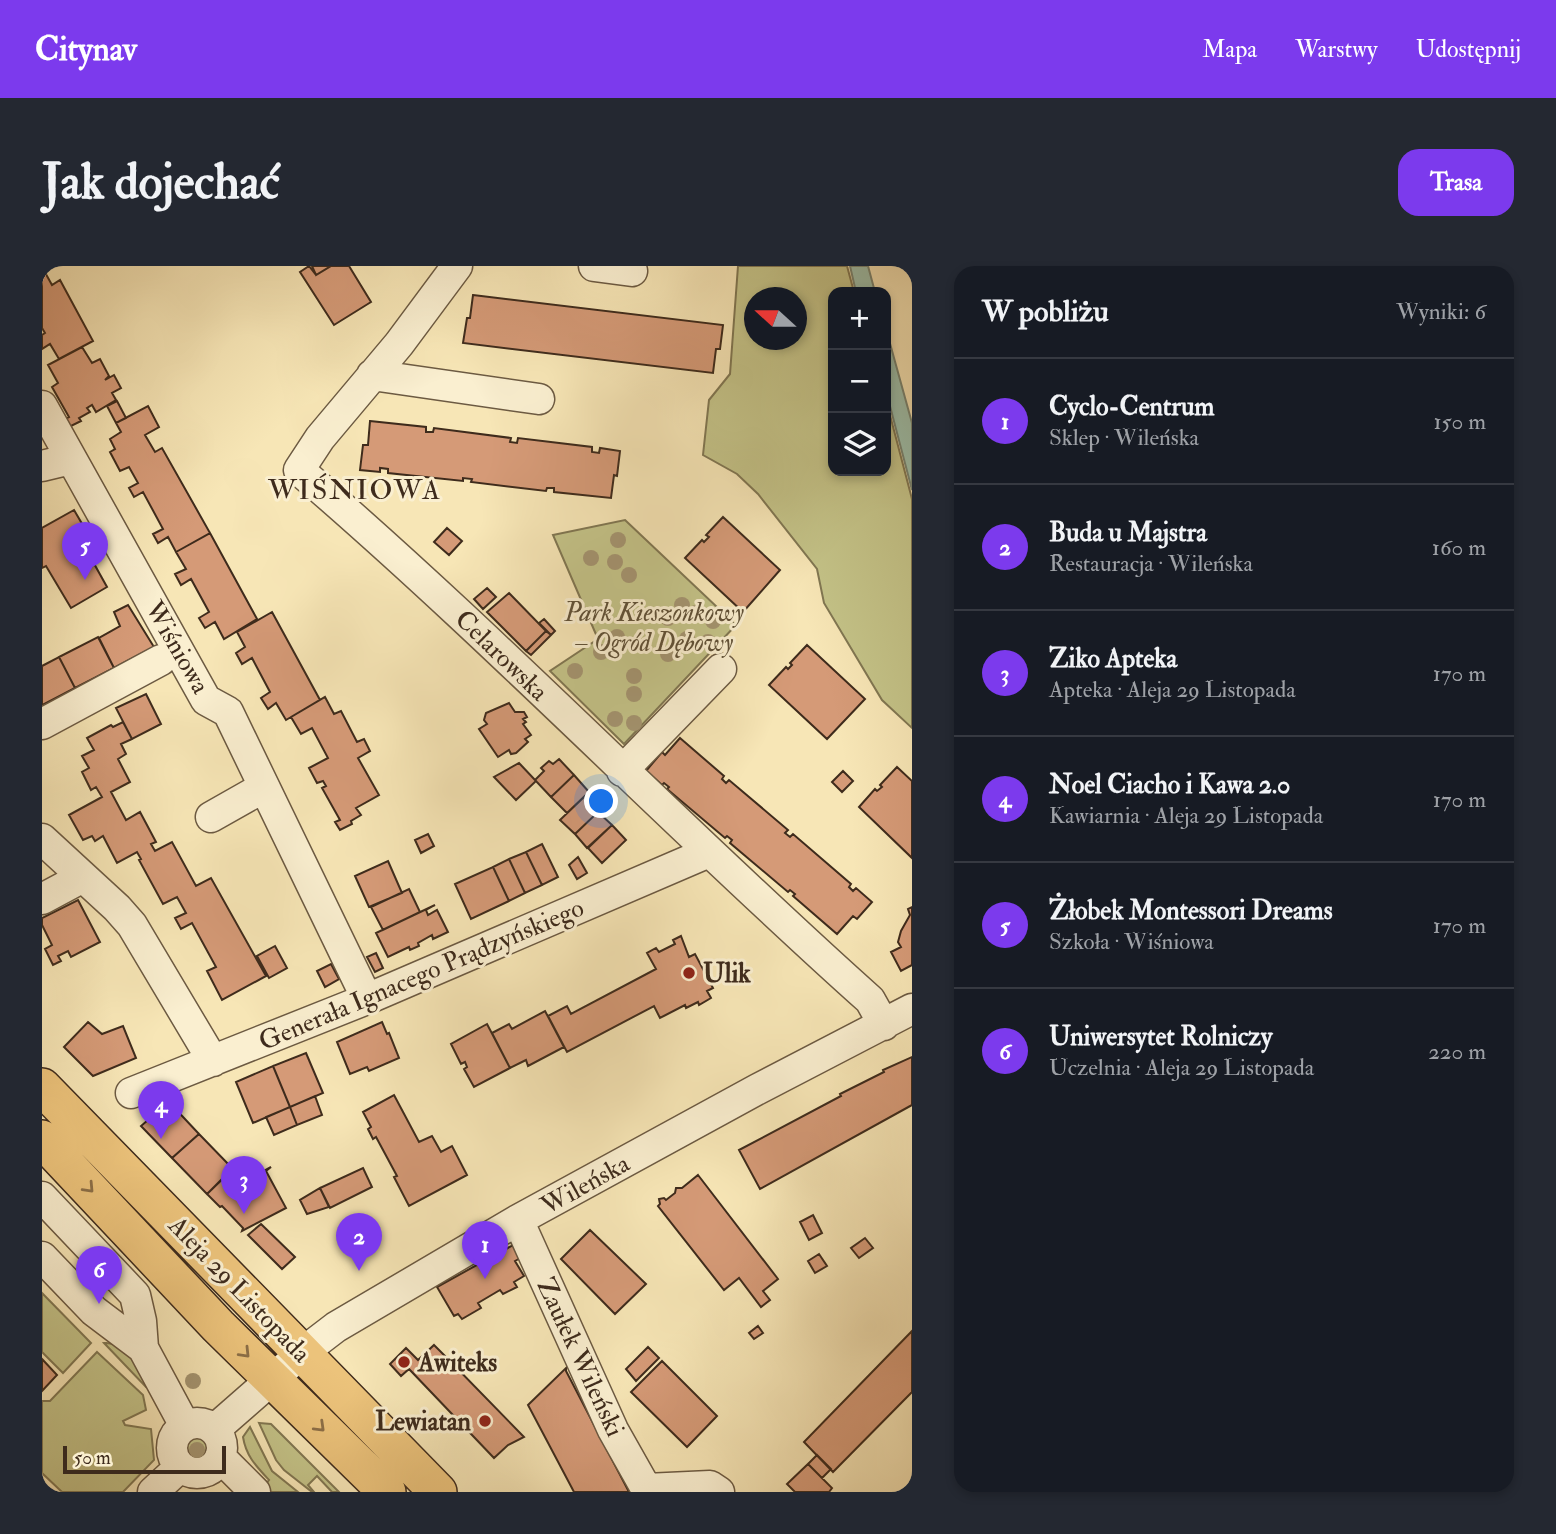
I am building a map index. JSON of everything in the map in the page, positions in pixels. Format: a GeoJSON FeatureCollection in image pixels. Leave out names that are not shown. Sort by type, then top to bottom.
{"type":"FeatureCollection","features":[{"type":"Feature","properties":{"kind":"main road","name":"Aleja 29 Listopada"},"geometry":{"type":"LineString","coordinates":[[42,1087],[438,1492]]}},
{"type":"Feature","properties":{"kind":"main road","name":"Aleja 29 Listopada"},"geometry":{"type":"LineString","coordinates":[[42,1139],[271,1380],[387,1492]]}},
{"type":"Feature","properties":{"kind":"street","name":"Celarowska"},"geometry":{"type":"LineString","coordinates":[[457,266],[320,438],[299,470],[449,604],[622,771],[870,1000],[884,1025]]}},
{"type":"Feature","properties":{"kind":"street"},"geometry":{"type":"LineString","coordinates":[[594,266],[632,271]]}},
{"type":"Feature","properties":{"kind":"street"},"geometry":{"type":"LineString","coordinates":[[372,376],[539,399]]}},
{"type":"Feature","properties":{"kind":"street","name":"Wiśniowa"},"geometry":{"type":"LineString","coordinates":[[42,405],[206,700],[228,712],[367,999]]}},
{"type":"Feature","properties":{"kind":"street"},"geometry":{"type":"LineString","coordinates":[[42,466],[71,459]]}},
{"type":"Feature","properties":{"kind":"street","name":"Wiśniowa"},"geometry":{"type":"LineString","coordinates":[[42,724],[161,660]]}},
{"type":"Feature","properties":{"kind":"street"},"geometry":{"type":"LineString","coordinates":[[622,771],[721,669]]}},
{"type":"Feature","properties":{"kind":"street"},"geometry":{"type":"LineString","coordinates":[[211,817],[264,787]]}},
{"type":"Feature","properties":{"kind":"street"},"geometry":{"type":"LineString","coordinates":[[42,839],[132,925],[213,1060]]}},
{"type":"Feature","properties":{"kind":"street","name":"Generała Ignacego Prądzyńskiego"},"geometry":{"type":"LineString","coordinates":[[131,1093],[367,999],[709,852]]}},
{"type":"Feature","properties":{"kind":"street"},"geometry":{"type":"LineString","coordinates":[[42,899],[83,877]]}},
{"type":"Feature","properties":{"kind":"street","name":"Wileńska"},"geometry":{"type":"LineString","coordinates":[[206,1438],[302,1353],[336,1327],[518,1220],[758,1089],[912,1009]]}},
{"type":"Feature","properties":{"kind":"street"},"geometry":{"type":"LineString","coordinates":[[42,1197],[135,1295],[143,1348]]}},
{"type":"Feature","properties":{"kind":"street","name":"Zaułek Wileński"},"geometry":{"type":"LineString","coordinates":[[518,1220],[613,1430],[647,1490]]}},
{"type":"Feature","properties":{"kind":"street"},"geometry":{"type":"LineString","coordinates":[[42,1257],[94,1311],[143,1348],[206,1438],[255,1492]]}},
{"type":"Feature","properties":{"kind":"street"},"geometry":{"type":"LineString","coordinates":[[176,1433],[206,1438],[210,1469],[194,1473],[180,1467],[173,1457],[172,1445],[176,1433]]}},
{"type":"Feature","properties":{"kind":"street"},"geometry":{"type":"LineString","coordinates":[[153,1492],[180,1467]]}},
{"type":"Feature","properties":{"kind":"street"},"geometry":{"type":"LineString","coordinates":[[647,1490],[710,1486],[719,1492]]}},
{"type":"Feature","properties":{"kind":"green space"},"geometry":{"type":"Polygon","coordinates":[[[738,266],[847,266],[853,287],[828,287],[828,476],[891,476],[891,419],[912,499],[912,728],[882,700],[824,603],[817,569],[758,494],[737,474],[703,455],[709,400],[730,374],[738,266]]]}},
{"type":"Feature","properties":{"kind":"green space","name":"Park Kieszonkowy – Ogród Dębowy"},"geometry":{"type":"Polygon","coordinates":[[[625,520],[736,625],[624,744],[550,671],[598,639],[553,535],[625,520]]]}},
{"type":"Feature","properties":{"kind":"green space"},"geometry":{"type":"Polygon","coordinates":[[[42,1293],[91,1343],[63,1373],[42,1352],[42,1293]]]}},
{"type":"Feature","properties":{"kind":"green space"},"geometry":{"type":"Polygon","coordinates":[[[104,1343],[119,1346],[126,1351],[149,1385],[146,1387],[104,1343]]]}},
{"type":"Feature","properties":{"kind":"green space"},"geometry":{"type":"Polygon","coordinates":[[[97,1352],[143,1395],[146,1410],[123,1421],[125,1425],[151,1429],[154,1460],[123,1492],[62,1492],[42,1473],[42,1401],[50,1401],[97,1352]]]}},
{"type":"Feature","properties":{"kind":"green space"},"geometry":{"type":"Polygon","coordinates":[[[259,1423],[271,1424],[339,1492],[332,1492],[317,1476],[308,1485],[312,1492],[284,1470],[276,1460],[259,1423]]]}},
{"type":"Feature","properties":{"kind":"green space"},"geometry":{"type":"Polygon","coordinates":[[[250,1427],[272,1471],[298,1492],[271,1492],[265,1485],[269,1480],[252,1460],[244,1444],[243,1437],[250,1427]]]}},
{"type":"Feature","properties":{"kind":"green space"},"geometry":{"type":"Polygon","coordinates":[[[198,1435],[207,1439],[211,1448],[207,1457],[198,1461],[189,1457],[185,1448],[189,1439],[198,1435]]]}},
{"type":"Feature","properties":{"kind":"shaded area"},"geometry":{"type":"Polygon","coordinates":[[[850,266],[868,266],[874,287],[855,287],[850,266]]]}},
{"type":"Feature","properties":{"kind":"shaded area"},"geometry":{"type":"Polygon","coordinates":[[[891,347],[912,423],[912,490],[891,410],[891,347]]]}},
{"type":"Feature","properties":{"kind":"building"},"geometry":{"type":"Polygon","coordinates":[[[309,266],[316,275],[331,266],[349,266],[371,302],[334,325],[300,272],[309,266]]]}},
{"type":"Feature","properties":{"kind":"building"},"geometry":{"type":"Polygon","coordinates":[[[312,266],[331,266],[316,275],[312,266]]]}},
{"type":"Feature","properties":{"kind":"building"},"geometry":{"type":"Polygon","coordinates":[[[42,267],[52,285],[60,280],[93,341],[59,359],[50,344],[42,349],[42,335],[45,333],[42,328],[42,267]]]}},
{"type":"Feature","properties":{"kind":"building"},"geometry":{"type":"Polygon","coordinates":[[[473,295],[723,325],[720,349],[716,349],[713,373],[463,343],[473,295]]]}},
{"type":"Feature","properties":{"kind":"building"},"geometry":{"type":"Polygon","coordinates":[[[82,347],[92,363],[100,359],[109,376],[105,380],[114,375],[121,388],[112,393],[116,400],[96,412],[92,405],[87,408],[90,412],[79,418],[81,421],[69,427],[65,419],[69,417],[52,387],[58,383],[48,365],[82,347]]]}},
{"type":"Feature","properties":{"kind":"building"},"geometry":{"type":"Polygon","coordinates":[[[117,401],[126,418],[116,423],[107,406],[117,401]]]}},
{"type":"Feature","properties":{"kind":"building"},"geometry":{"type":"Polygon","coordinates":[[[148,406],[159,427],[145,435],[155,452],[162,448],[210,533],[176,552],[168,537],[158,543],[153,534],[163,529],[143,492],[134,497],[129,488],[138,483],[129,467],[120,471],[110,452],[115,449],[110,439],[121,432],[116,423],[148,406]]]}},
{"type":"Feature","properties":{"kind":"building"},"geometry":{"type":"Polygon","coordinates":[[[370,421],[426,427],[426,432],[433,432],[434,428],[511,438],[510,442],[517,443],[518,438],[592,447],[592,452],[599,453],[600,448],[620,451],[617,476],[614,475],[611,498],[554,492],[554,488],[547,488],[546,491],[471,482],[472,479],[463,478],[463,481],[388,473],[388,469],[380,468],[380,472],[360,470],[363,445],[368,445],[370,421]]]}},
{"type":"Feature","properties":{"kind":"building"},"geometry":{"type":"Polygon","coordinates":[[[74,510],[95,546],[87,551],[107,587],[71,608],[46,566],[42,568],[42,528],[74,510]]]}},
{"type":"Feature","properties":{"kind":"building"},"geometry":{"type":"Polygon","coordinates":[[[723,517],[780,570],[743,612],[685,558],[702,540],[704,542],[709,537],[706,535],[723,517]]]}},
{"type":"Feature","properties":{"kind":"building"},"geometry":{"type":"Polygon","coordinates":[[[447,528],[462,541],[449,555],[434,542],[447,528]]]}},
{"type":"Feature","properties":{"kind":"building"},"geometry":{"type":"Polygon","coordinates":[[[210,533],[257,619],[224,639],[215,622],[205,628],[199,618],[209,612],[191,579],[181,585],[175,574],[186,569],[176,552],[210,533]]]}},
{"type":"Feature","properties":{"kind":"building"},"geometry":{"type":"Polygon","coordinates":[[[487,588],[496,597],[483,609],[474,599],[487,588]]]}},
{"type":"Feature","properties":{"kind":"building"},"geometry":{"type":"Polygon","coordinates":[[[509,593],[546,631],[526,651],[487,612],[509,593]]]}},
{"type":"Feature","properties":{"kind":"building"},"geometry":{"type":"Polygon","coordinates":[[[128,605],[154,647],[114,668],[99,638],[120,626],[114,612],[128,605]]]}},
{"type":"Feature","properties":{"kind":"building"},"geometry":{"type":"Polygon","coordinates":[[[272,612],[320,700],[286,720],[276,703],[268,709],[261,698],[270,692],[252,658],[242,664],[236,653],[245,647],[237,632],[272,612]]]}},
{"type":"Feature","properties":{"kind":"building"},"geometry":{"type":"Polygon","coordinates":[[[544,619],[555,631],[551,635],[539,623],[544,619]]]}},
{"type":"Feature","properties":{"kind":"building"},"geometry":{"type":"Polygon","coordinates":[[[546,631],[551,635],[531,655],[526,651],[546,631]]]}},
{"type":"Feature","properties":{"kind":"building"},"geometry":{"type":"Polygon","coordinates":[[[98,637],[114,668],[75,688],[59,657],[98,637]]]}},
{"type":"Feature","properties":{"kind":"building"},"geometry":{"type":"Polygon","coordinates":[[[807,645],[865,699],[827,739],[769,685],[786,667],[788,669],[792,665],[790,663],[807,645]]]}},
{"type":"Feature","properties":{"kind":"building"},"geometry":{"type":"Polygon","coordinates":[[[59,657],[75,688],[42,705],[42,666],[59,657]]]}},
{"type":"Feature","properties":{"kind":"building"},"geometry":{"type":"Polygon","coordinates":[[[146,694],[161,724],[132,739],[116,708],[146,694]]]}},
{"type":"Feature","properties":{"kind":"building"},"geometry":{"type":"Polygon","coordinates":[[[325,697],[334,714],[341,711],[357,742],[364,739],[370,751],[358,758],[379,795],[356,808],[361,815],[340,830],[335,822],[340,820],[322,788],[326,786],[323,781],[317,783],[309,768],[328,758],[312,728],[301,734],[291,717],[325,697]]]}},
{"type":"Feature","properties":{"kind":"building"},"geometry":{"type":"Polygon","coordinates":[[[509,703],[515,712],[524,712],[527,717],[523,719],[526,722],[523,724],[531,735],[525,739],[528,742],[516,753],[511,754],[509,750],[498,757],[479,729],[487,724],[484,720],[486,713],[509,703]]]}},
{"type":"Feature","properties":{"kind":"building"},"geometry":{"type":"Polygon","coordinates":[[[123,722],[132,739],[121,744],[126,754],[118,759],[130,782],[111,792],[126,820],[140,812],[156,842],[151,844],[155,851],[172,842],[196,886],[211,878],[266,976],[222,1000],[207,971],[216,967],[192,923],[181,929],[175,918],[186,913],[177,897],[163,904],[137,852],[117,863],[103,836],[95,841],[92,836],[83,840],[69,815],[102,797],[96,787],[91,790],[82,772],[89,768],[82,756],[94,750],[87,738],[111,725],[113,727],[123,722]]]}},
{"type":"Feature","properties":{"kind":"building"},"geometry":{"type":"Polygon","coordinates":[[[680,738],[724,776],[722,779],[726,783],[729,780],[788,830],[785,833],[790,837],[793,834],[851,884],[849,887],[853,891],[856,888],[872,902],[857,919],[853,916],[837,934],[793,896],[795,894],[790,890],[788,892],[730,843],[732,840],[727,836],[725,838],[667,789],[669,787],[664,783],[662,785],[646,771],[662,752],[665,755],[680,738]]]}},
{"type":"Feature","properties":{"kind":"building"},"geometry":{"type":"Polygon","coordinates":[[[559,759],[574,775],[551,797],[535,780],[544,771],[541,768],[549,761],[553,764],[559,759]]]}},
{"type":"Feature","properties":{"kind":"building"},"geometry":{"type":"Polygon","coordinates":[[[519,763],[536,781],[516,800],[494,777],[519,763]]]}},
{"type":"Feature","properties":{"kind":"building"},"geometry":{"type":"Polygon","coordinates":[[[897,767],[912,781],[912,858],[859,807],[875,789],[877,791],[882,787],[880,785],[897,767]]]}},
{"type":"Feature","properties":{"kind":"building"},"geometry":{"type":"Polygon","coordinates":[[[843,771],[853,781],[842,792],[832,782],[843,771]]]}},
{"type":"Feature","properties":{"kind":"building"},"geometry":{"type":"Polygon","coordinates":[[[574,775],[589,792],[567,813],[551,797],[574,775]]]}},
{"type":"Feature","properties":{"kind":"building"},"geometry":{"type":"Polygon","coordinates":[[[584,797],[598,812],[575,834],[560,820],[584,797]]]}},
{"type":"Feature","properties":{"kind":"building"},"geometry":{"type":"Polygon","coordinates":[[[598,812],[612,825],[587,848],[575,834],[598,812]]]}},
{"type":"Feature","properties":{"kind":"building"},"geometry":{"type":"Polygon","coordinates":[[[612,825],[626,840],[602,863],[588,848],[612,825]]]}},
{"type":"Feature","properties":{"kind":"building"},"geometry":{"type":"Polygon","coordinates":[[[428,834],[434,846],[421,853],[415,840],[428,834]]]}},
{"type":"Feature","properties":{"kind":"building"},"geometry":{"type":"Polygon","coordinates":[[[542,844],[558,877],[542,885],[526,852],[542,844]]]}},
{"type":"Feature","properties":{"kind":"building"},"geometry":{"type":"Polygon","coordinates":[[[526,852],[542,885],[525,893],[509,859],[526,852]]]}},
{"type":"Feature","properties":{"kind":"building"},"geometry":{"type":"Polygon","coordinates":[[[578,857],[587,873],[577,879],[569,865],[578,857]]]}},
{"type":"Feature","properties":{"kind":"building"},"geometry":{"type":"Polygon","coordinates":[[[509,859],[525,893],[509,901],[493,867],[509,859]]]}},
{"type":"Feature","properties":{"kind":"building"},"geometry":{"type":"Polygon","coordinates":[[[388,861],[402,893],[369,907],[355,876],[388,861]]]}},
{"type":"Feature","properties":{"kind":"building"},"geometry":{"type":"Polygon","coordinates":[[[493,867],[509,901],[471,919],[455,884],[493,867]]]}},
{"type":"Feature","properties":{"kind":"building"},"geometry":{"type":"Polygon","coordinates":[[[409,889],[420,912],[383,930],[371,907],[409,889]]]}},
{"type":"Feature","properties":{"kind":"building"},"geometry":{"type":"Polygon","coordinates":[[[78,900],[100,942],[71,957],[68,951],[58,956],[61,961],[53,965],[45,949],[52,945],[42,925],[42,918],[78,900]]]}},
{"type":"Feature","properties":{"kind":"building"},"geometry":{"type":"Polygon","coordinates":[[[435,905],[426,910],[428,915],[437,910],[448,932],[433,939],[432,935],[418,943],[419,946],[410,950],[409,947],[388,957],[376,933],[435,905]]]}},
{"type":"Feature","properties":{"kind":"building"},"geometry":{"type":"Polygon","coordinates":[[[912,907],[912,965],[901,971],[891,952],[901,947],[898,942],[901,931],[910,915],[908,909],[912,907]]]}},
{"type":"Feature","properties":{"kind":"building"},"geometry":{"type":"Polygon","coordinates":[[[681,936],[689,957],[695,954],[713,988],[707,991],[711,998],[699,1005],[698,1002],[686,1008],[685,1005],[660,1018],[654,1006],[567,1052],[548,1016],[567,1006],[571,1014],[656,969],[647,953],[656,948],[659,952],[675,944],[673,940],[681,936]]]}},
{"type":"Feature","properties":{"kind":"building"},"geometry":{"type":"Polygon","coordinates":[[[275,946],[287,968],[269,978],[257,956],[275,946]]]}},
{"type":"Feature","properties":{"kind":"building"},"geometry":{"type":"Polygon","coordinates":[[[376,953],[383,968],[375,972],[367,957],[376,953]]]}},
{"type":"Feature","properties":{"kind":"building"},"geometry":{"type":"Polygon","coordinates":[[[331,964],[339,979],[325,987],[317,971],[331,964]]]}},
{"type":"Feature","properties":{"kind":"building"},"geometry":{"type":"Polygon","coordinates":[[[545,1011],[564,1047],[528,1066],[526,1060],[510,1068],[492,1033],[509,1024],[512,1029],[545,1011]]]}},
{"type":"Feature","properties":{"kind":"building"},"geometry":{"type":"Polygon","coordinates":[[[88,1022],[102,1034],[123,1026],[136,1058],[93,1076],[64,1047],[88,1022]]]}},
{"type":"Feature","properties":{"kind":"building"},"geometry":{"type":"Polygon","coordinates":[[[382,1022],[399,1058],[369,1071],[367,1067],[350,1074],[337,1042],[382,1022]]]}},
{"type":"Feature","properties":{"kind":"building"},"geometry":{"type":"Polygon","coordinates":[[[487,1024],[510,1068],[474,1087],[464,1069],[467,1067],[465,1062],[461,1064],[451,1044],[487,1024]]]}},
{"type":"Feature","properties":{"kind":"building"},"geometry":{"type":"Polygon","coordinates":[[[306,1053],[323,1093],[290,1107],[273,1066],[306,1053]]]}},
{"type":"Feature","properties":{"kind":"building"},"geometry":{"type":"Polygon","coordinates":[[[912,1057],[912,1105],[760,1189],[739,1150],[841,1096],[840,1094],[884,1072],[883,1070],[912,1057]]]}},
{"type":"Feature","properties":{"kind":"building"},"geometry":{"type":"Polygon","coordinates":[[[273,1066],[290,1107],[253,1123],[236,1082],[273,1066]]]}},
{"type":"Feature","properties":{"kind":"building"},"geometry":{"type":"Polygon","coordinates":[[[394,1095],[419,1142],[432,1136],[441,1152],[452,1146],[467,1175],[409,1206],[394,1177],[397,1176],[376,1137],[373,1139],[368,1129],[371,1127],[363,1112],[394,1095]]]}},
{"type":"Feature","properties":{"kind":"building"},"geometry":{"type":"Polygon","coordinates":[[[315,1096],[322,1115],[297,1125],[290,1107],[315,1096]]]}},
{"type":"Feature","properties":{"kind":"building"},"geometry":{"type":"Polygon","coordinates":[[[169,1102],[199,1134],[172,1158],[141,1126],[169,1102]]]}},
{"type":"Feature","properties":{"kind":"building"},"geometry":{"type":"Polygon","coordinates":[[[290,1107],[297,1125],[274,1135],[266,1117],[290,1107]]]}},
{"type":"Feature","properties":{"kind":"building"},"geometry":{"type":"Polygon","coordinates":[[[199,1134],[233,1169],[207,1194],[172,1158],[199,1134]]]}},
{"type":"Feature","properties":{"kind":"building"},"geometry":{"type":"Polygon","coordinates":[[[271,1167],[266,1171],[286,1208],[242,1231],[243,1228],[207,1194],[230,1171],[238,1180],[246,1173],[251,1178],[271,1167]]]}},
{"type":"Feature","properties":{"kind":"building"},"geometry":{"type":"Polygon","coordinates":[[[363,1168],[372,1187],[330,1208],[320,1188],[363,1168]]]}},
{"type":"Feature","properties":{"kind":"building"},"geometry":{"type":"Polygon","coordinates":[[[698,1175],[778,1279],[763,1291],[770,1300],[761,1307],[739,1278],[724,1290],[658,1206],[659,1199],[666,1200],[675,1193],[676,1188],[682,1188],[698,1175]]]}},
{"type":"Feature","properties":{"kind":"building"},"geometry":{"type":"Polygon","coordinates":[[[320,1188],[329,1207],[307,1214],[300,1200],[320,1188]]]}},
{"type":"Feature","properties":{"kind":"building"},"geometry":{"type":"Polygon","coordinates":[[[813,1215],[822,1233],[809,1240],[800,1222],[813,1215]]]}},
{"type":"Feature","properties":{"kind":"building"},"geometry":{"type":"Polygon","coordinates":[[[261,1224],[295,1257],[282,1269],[248,1235],[261,1224]]]}},
{"type":"Feature","properties":{"kind":"building"},"geometry":{"type":"Polygon","coordinates":[[[590,1230],[646,1284],[615,1314],[561,1259],[590,1230]]]}},
{"type":"Feature","properties":{"kind":"building"},"geometry":{"type":"Polygon","coordinates":[[[865,1238],[873,1248],[859,1258],[851,1248],[865,1238]]]}},
{"type":"Feature","properties":{"kind":"building"},"geometry":{"type":"Polygon","coordinates":[[[515,1244],[522,1257],[515,1261],[524,1276],[514,1282],[517,1287],[503,1294],[500,1290],[478,1303],[481,1308],[462,1319],[458,1314],[454,1316],[437,1287],[515,1244]]]}},
{"type":"Feature","properties":{"kind":"building"},"geometry":{"type":"Polygon","coordinates":[[[819,1254],[827,1266],[815,1273],[808,1261],[819,1254]]]}},
{"type":"Feature","properties":{"kind":"building"},"geometry":{"type":"Polygon","coordinates":[[[758,1326],[763,1333],[754,1339],[749,1333],[758,1326]]]}},
{"type":"Feature","properties":{"kind":"building"},"geometry":{"type":"Polygon","coordinates":[[[912,1331],[912,1392],[833,1472],[804,1442],[912,1331]]]}},
{"type":"Feature","properties":{"kind":"building"},"geometry":{"type":"Polygon","coordinates":[[[434,1345],[524,1437],[508,1445],[494,1458],[409,1369],[401,1376],[390,1364],[406,1348],[418,1360],[434,1345]]]}},
{"type":"Feature","properties":{"kind":"building"},"geometry":{"type":"Polygon","coordinates":[[[648,1347],[659,1358],[636,1381],[626,1369],[648,1347]]]}},
{"type":"Feature","properties":{"kind":"building"},"geometry":{"type":"Polygon","coordinates":[[[42,1359],[57,1375],[42,1391],[42,1359]]]}},
{"type":"Feature","properties":{"kind":"building"},"geometry":{"type":"Polygon","coordinates":[[[662,1361],[717,1416],[687,1447],[631,1392],[662,1361]]]}},
{"type":"Feature","properties":{"kind":"building"},"geometry":{"type":"Polygon","coordinates":[[[566,1368],[629,1492],[574,1492],[528,1405],[566,1368]]]}},
{"type":"Feature","properties":{"kind":"building"},"geometry":{"type":"Polygon","coordinates":[[[817,1455],[831,1469],[822,1478],[808,1464],[817,1455]]]}},
{"type":"Feature","properties":{"kind":"building"},"geometry":{"type":"Polygon","coordinates":[[[808,1464],[832,1488],[829,1492],[795,1492],[787,1484],[808,1464]]]}},
{"type":"Feature","properties":{"kind":"place","name":"Żłobek Montessori Dreams"},"geometry":{"type":"Point","coordinates":[85,580]}},
{"type":"Feature","properties":{"kind":"place","name":"Ulik"},"geometry":{"type":"Point","coordinates":[689,973]}},
{"type":"Feature","properties":{"kind":"place","name":"Noel Ciacho i Kawa 2.0"},"geometry":{"type":"Point","coordinates":[161,1139]}},
{"type":"Feature","properties":{"kind":"place","name":"Ziko Apteka"},"geometry":{"type":"Point","coordinates":[244,1214]}},
{"type":"Feature","properties":{"kind":"place","name":"Buda u Majstra"},"geometry":{"type":"Point","coordinates":[359,1271]}},
{"type":"Feature","properties":{"kind":"place","name":"Cyclo-Centrum"},"geometry":{"type":"Point","coordinates":[485,1279]}},
{"type":"Feature","properties":{"kind":"place","name":"Uniwersytet Rolniczy"},"geometry":{"type":"Point","coordinates":[99,1304]}},
{"type":"Feature","properties":{"kind":"place","name":"Awiteks"},"geometry":{"type":"Point","coordinates":[404,1362]}},
{"type":"Feature","properties":{"kind":"place","name":"Lewiatan"},"geometry":{"type":"Point","coordinates":[485,1421]}},
{"type":"Feature","properties":{"kind":"district","name":"WIŚNIOWA"},"geometry":{"type":"Point","coordinates":[355,489]}}]}
